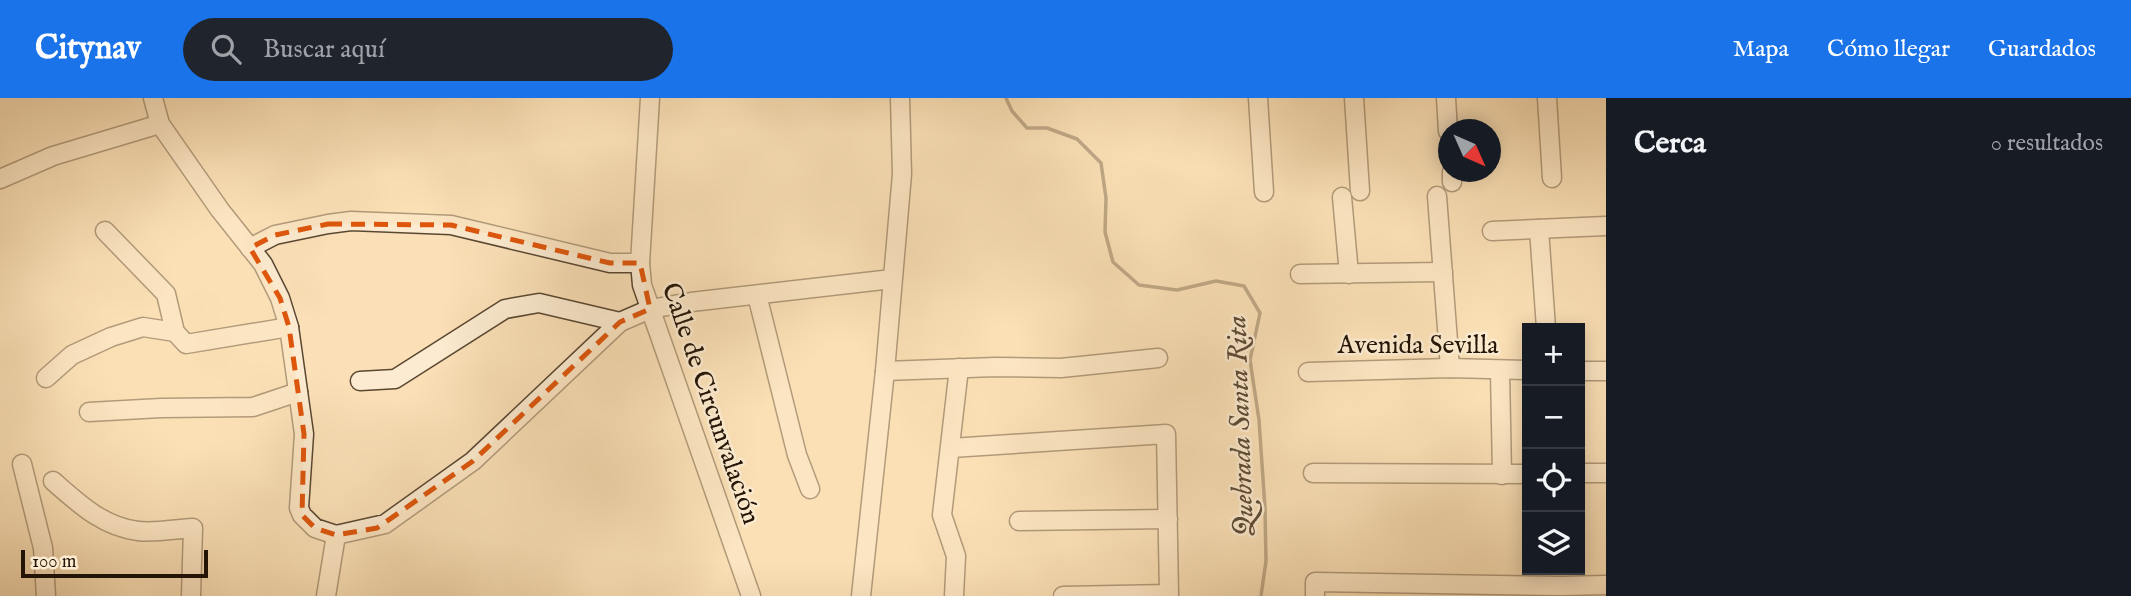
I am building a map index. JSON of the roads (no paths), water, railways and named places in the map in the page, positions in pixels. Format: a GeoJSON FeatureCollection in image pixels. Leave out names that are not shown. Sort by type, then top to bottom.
{"type":"FeatureCollection","features":[{"type":"Feature","properties":{"kind":"street"},"geometry":{"type":"LineString","coordinates":[[153,98],[160,124],[220,210],[263,264],[281,298],[289,327],[304,434],[299,508],[315,528],[336,535],[384,524],[473,461],[620,322],[650,309],[891,279]]}},
{"type":"Feature","properties":{"kind":"street","name":"Calle de Circunvalación"},"geometry":{"type":"LineString","coordinates":[[650,98],[640,263],[642,285],[751,596]]}},
{"type":"Feature","properties":{"kind":"street"},"geometry":{"type":"LineString","coordinates":[[861,596],[885,371],[902,174],[900,98]]}},
{"type":"Feature","properties":{"kind":"street"},"geometry":{"type":"LineString","coordinates":[[1258,98],[1264,192]]}},
{"type":"Feature","properties":{"kind":"street"},"geometry":{"type":"LineString","coordinates":[[1354,98],[1360,191]]}},
{"type":"Feature","properties":{"kind":"street"},"geometry":{"type":"LineString","coordinates":[[1446,98],[1447,119]]}},
{"type":"Feature","properties":{"kind":"street"},"geometry":{"type":"LineString","coordinates":[[1547,98],[1552,178]]}},
{"type":"Feature","properties":{"kind":"street"},"geometry":{"type":"LineString","coordinates":[[0,179],[53,156],[160,124]]}},
{"type":"Feature","properties":{"kind":"street"},"geometry":{"type":"LineString","coordinates":[[1437,196],[1450,368]]}},
{"type":"Feature","properties":{"kind":"street"},"geometry":{"type":"LineString","coordinates":[[1342,197],[1349,274]]}},
{"type":"Feature","properties":{"kind":"street"},"geometry":{"type":"LineString","coordinates":[[250,248],[275,235],[328,223],[351,221],[450,225],[610,263],[640,263]]}},
{"type":"Feature","properties":{"kind":"street"},"geometry":{"type":"LineString","coordinates":[[1492,231],[1606,226]]}},
{"type":"Feature","properties":{"kind":"street"},"geometry":{"type":"LineString","coordinates":[[1539,229],[1546,323]]}},
{"type":"Feature","properties":{"kind":"street"},"geometry":{"type":"LineString","coordinates":[[105,232],[166,294],[175,332],[186,344],[289,327]]}},
{"type":"Feature","properties":{"kind":"street"},"geometry":{"type":"LineString","coordinates":[[1300,274],[1443,272]]}},
{"type":"Feature","properties":{"kind":"street"},"geometry":{"type":"LineString","coordinates":[[757,295],[797,455],[810,489]]}},
{"type":"Feature","properties":{"kind":"street"},"geometry":{"type":"LineString","coordinates":[[360,381],[395,379],[505,309],[539,303],[620,322]]}},
{"type":"Feature","properties":{"kind":"street"},"geometry":{"type":"LineString","coordinates":[[46,378],[72,355],[111,337],[143,327],[175,332]]}},
{"type":"Feature","properties":{"kind":"street"},"geometry":{"type":"LineString","coordinates":[[885,371],[1061,368],[1158,358]]}},
{"type":"Feature","properties":{"kind":"street","name":"Avenida Sevilla"},"geometry":{"type":"LineString","coordinates":[[1308,372],[1450,368],[1522,370]]}},
{"type":"Feature","properties":{"kind":"street"},"geometry":{"type":"LineString","coordinates":[[954,596],[956,556],[942,515],[959,369]]}},
{"type":"Feature","properties":{"kind":"street"},"geometry":{"type":"LineString","coordinates":[[1500,370],[1502,475]]}},
{"type":"Feature","properties":{"kind":"street"},"geometry":{"type":"LineString","coordinates":[[1585,371],[1606,371]]}},
{"type":"Feature","properties":{"kind":"street"},"geometry":{"type":"LineString","coordinates":[[89,412],[253,407],[298,392]]}},
{"type":"Feature","properties":{"kind":"street"},"geometry":{"type":"LineString","coordinates":[[951,448],[1166,434],[1169,594],[1063,596]]}},
{"type":"Feature","properties":{"kind":"street"},"geometry":{"type":"LineString","coordinates":[[22,464],[43,548],[46,596]]}},
{"type":"Feature","properties":{"kind":"street"},"geometry":{"type":"LineString","coordinates":[[1313,473],[1522,474]]}},
{"type":"Feature","properties":{"kind":"street"},"geometry":{"type":"LineString","coordinates":[[1585,473],[1606,473]]}},
{"type":"Feature","properties":{"kind":"street"},"geometry":{"type":"LineString","coordinates":[[53,481],[102,520],[138,531],[193,528],[191,596]]}},
{"type":"Feature","properties":{"kind":"street"},"geometry":{"type":"LineString","coordinates":[[1018,521],[1168,519]]}},
{"type":"Feature","properties":{"kind":"street"},"geometry":{"type":"LineString","coordinates":[[326,596],[336,535]]}},
{"type":"Feature","properties":{"kind":"street"},"geometry":{"type":"LineString","coordinates":[[1315,596],[1315,582],[1606,585]]}},
{"type":"Feature","properties":{"kind":"waterway","name":"Quebrada Santa Rita"},"geometry":{"type":"LineString","coordinates":[[1006,98],[1012,111],[1027,128],[1047,128],[1077,139],[1101,163],[1106,198],[1105,232],[1113,262],[1139,285],[1177,290],[1216,281],[1244,286],[1260,313],[1250,360],[1259,420],[1265,508],[1266,561],[1261,596]]}}]}
